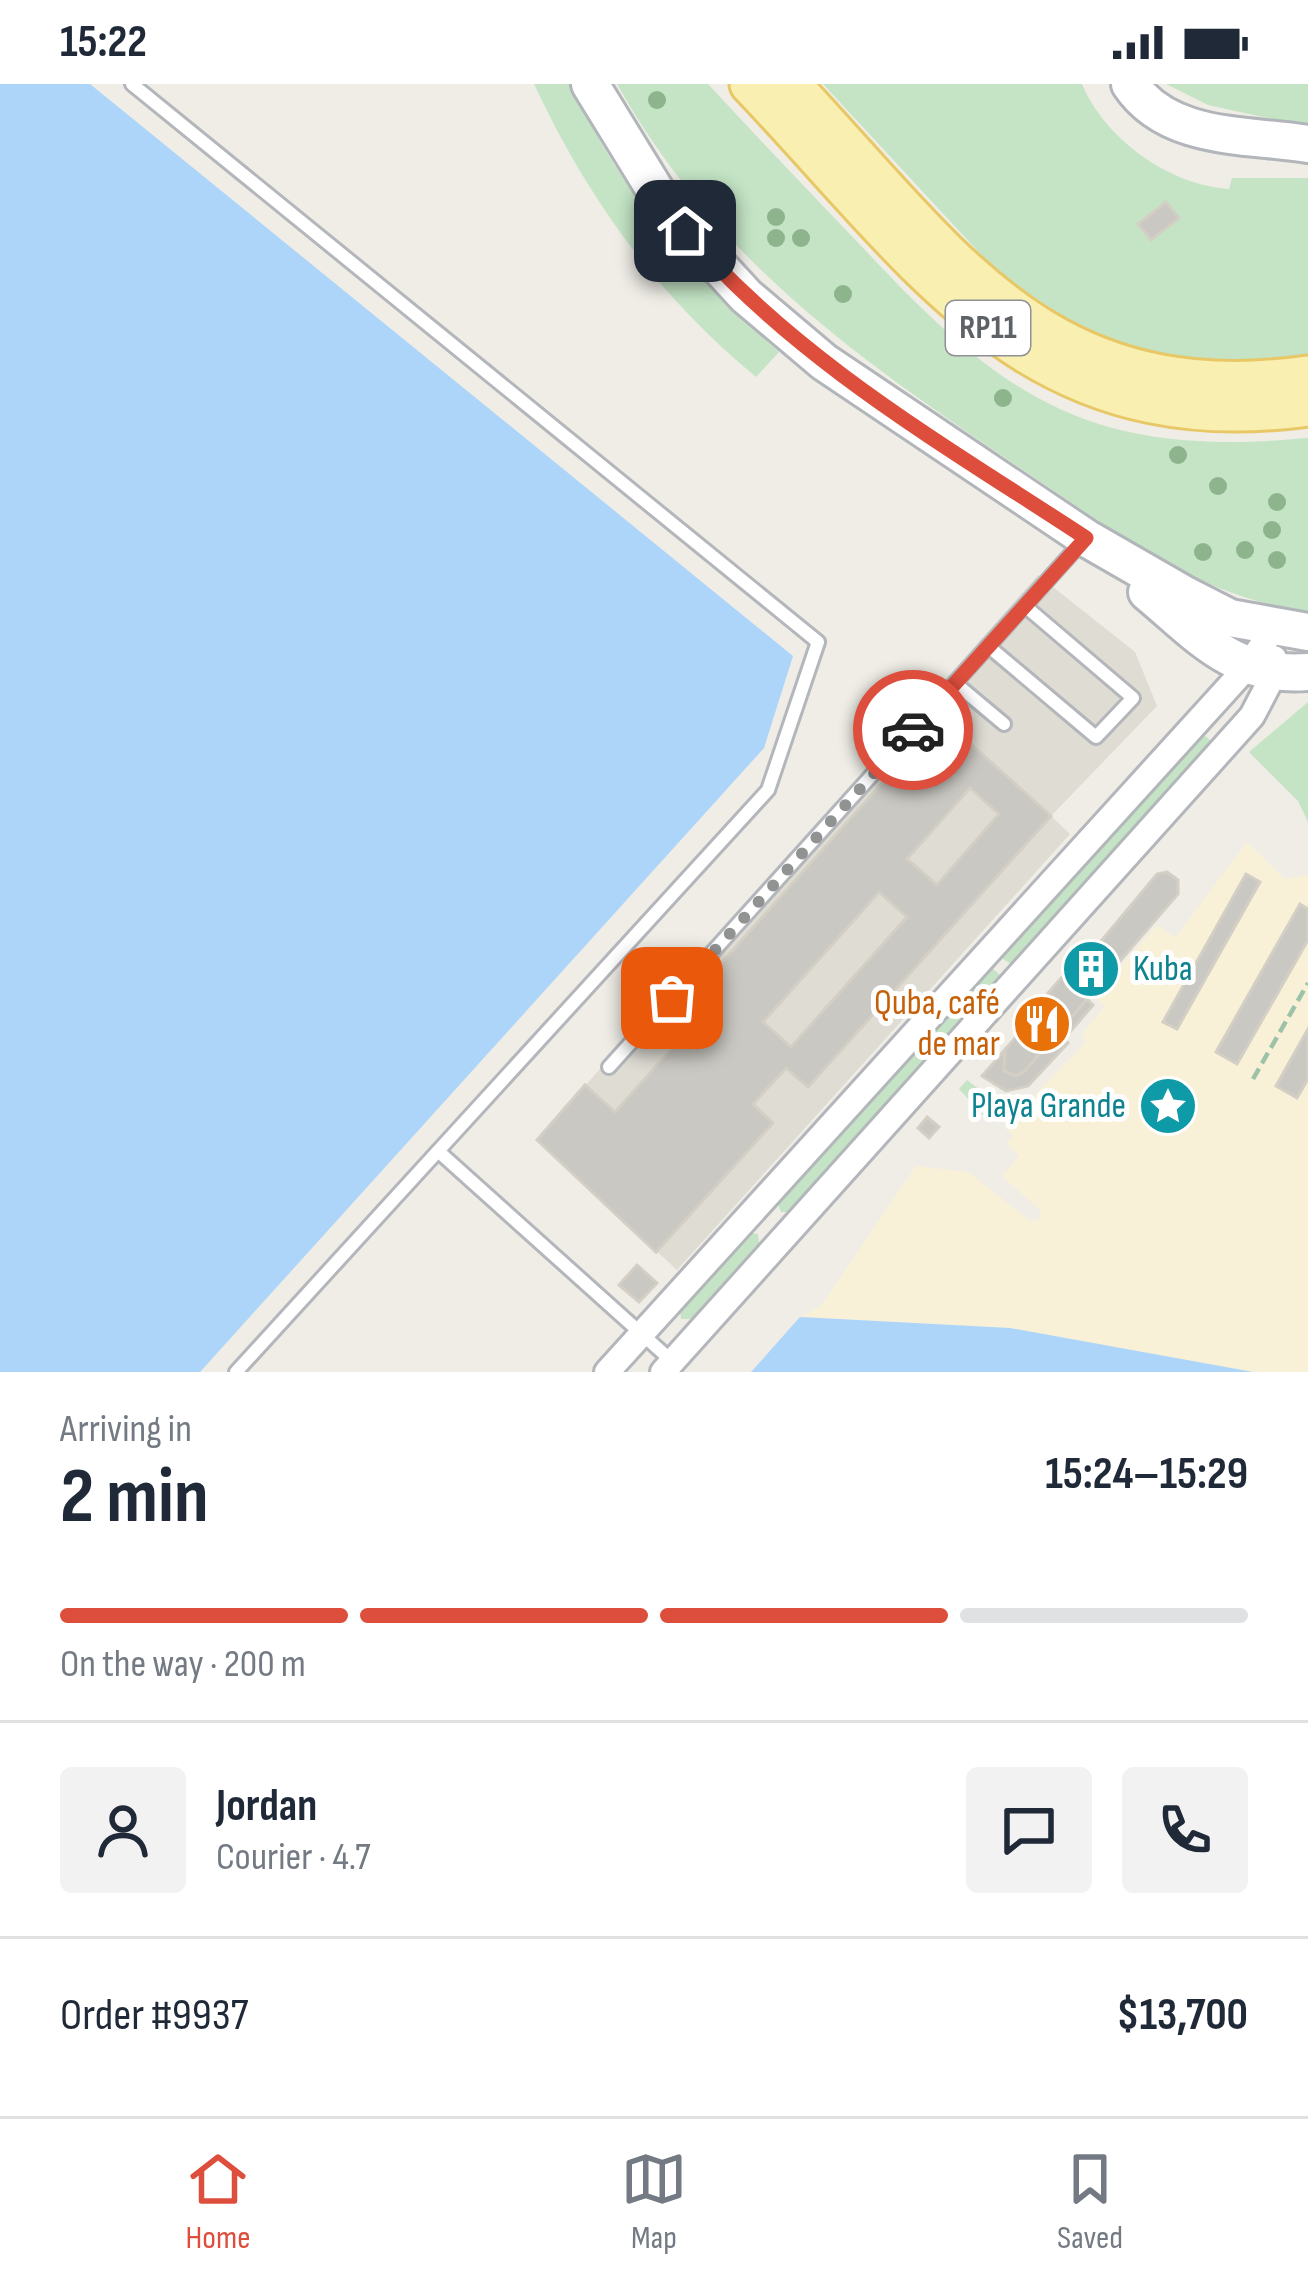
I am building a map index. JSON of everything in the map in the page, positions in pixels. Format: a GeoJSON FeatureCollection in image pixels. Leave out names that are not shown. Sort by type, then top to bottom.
{"type":"FeatureCollection","features":[{"type":"Feature","properties":{"kind":"main road"},"geometry":{"type":"LineString","coordinates":[[590,84],[668,211],[746,296],[871,396],[1086,538],[1210,608],[1291,630]]}},
{"type":"Feature","properties":{"kind":"main road","name":"RP11"},"geometry":{"type":"LineString","coordinates":[[750,84],[965,308],[1048,369],[1101,392],[1157,406],[1234,413],[1308,406]]}},
{"type":"Feature","properties":{"kind":"main road","name":"RP11"},"geometry":{"type":"LineString","coordinates":[[790,84],[965,270],[1055,341],[1126,370],[1189,381],[1246,383],[1308,376]]}},
{"type":"Feature","properties":{"kind":"main road"},"geometry":{"type":"LineString","coordinates":[[1130,84],[1159,114],[1184,125],[1308,144]]}},
{"type":"Feature","properties":{"kind":"main road"},"geometry":{"type":"LineString","coordinates":[[1086,538],[1225,657],[1276,671]]}},
{"type":"Feature","properties":{"kind":"street"},"geometry":{"type":"LineString","coordinates":[[668,1367],[1252,716],[1291,630]]}},
{"type":"Feature","properties":{"kind":"street"},"geometry":{"type":"LineString","coordinates":[[607,1372],[1276,671]]}},
{"type":"Feature","properties":{"kind":"lane"},"geometry":{"type":"LineString","coordinates":[[132,84],[818,642],[767,790],[236,1372]]}},
{"type":"Feature","properties":{"kind":"lane"},"geometry":{"type":"LineString","coordinates":[[609,1067],[1086,538]]}},
{"type":"Feature","properties":{"kind":"lane"},"geometry":{"type":"LineString","coordinates":[[988,646],[1096,737],[1133,698],[1024,606]]}},
{"type":"Feature","properties":{"kind":"lane"},"geometry":{"type":"LineString","coordinates":[[956,683],[1004,724]]}},
{"type":"Feature","properties":{"kind":"lane"},"geometry":{"type":"LineString","coordinates":[[438,1150],[642,1334],[668,1367]]}},
{"type":"Feature","properties":{"kind":"path"},"geometry":{"type":"LineString","coordinates":[[1253,1079],[1308,983]]}},
{"type":"Feature","properties":{"kind":"shaded area"},"geometry":{"type":"Polygon","coordinates":[[[1038,575],[1135,652],[1157,706],[1051,816],[1070,834],[677,1270],[537,1140],[1038,575]]]}},
{"type":"Feature","properties":{"kind":"green space"},"geometry":{"type":"Polygon","coordinates":[[[534,84],[571,84],[612,160],[660,229],[779,352],[756,377],[687,313],[628,244],[578,168],[534,84]]]}},
{"type":"Feature","properties":{"kind":"green space"},"geometry":{"type":"Polygon","coordinates":[[[617,84],[708,84],[917,303],[1012,382],[1060,409],[1111,428],[1168,439],[1308,438],[1308,613],[1231,592],[1162,561],[970,434],[854,350],[749,258],[702,206],[657,148],[617,84]]]}},
{"type":"Feature","properties":{"kind":"green space"},"geometry":{"type":"Polygon","coordinates":[[[823,84],[1082,84],[1092,104],[1123,140],[1184,179],[1229,189],[1232,178],[1308,178],[1308,362],[1276,366],[1121,354],[999,274],[823,84]]]}},
{"type":"Feature","properties":{"kind":"green space"},"geometry":{"type":"Polygon","coordinates":[[[1166,84],[1308,84],[1308,127],[1208,105],[1166,84]]]}},
{"type":"Feature","properties":{"kind":"green space"},"geometry":{"type":"Polygon","coordinates":[[[1308,702],[1308,822],[1298,801],[1249,752],[1308,702]]]}},
{"type":"Feature","properties":{"kind":"green space"},"geometry":{"type":"Polygon","coordinates":[[[1201,732],[1212,742],[1011,964],[1000,957],[1201,732]]]}},
{"type":"Feature","properties":{"kind":"green space"},"geometry":{"type":"Polygon","coordinates":[[[990,966],[1001,976],[788,1212],[781,1212],[777,1202],[990,966]]]}},
{"type":"Feature","properties":{"kind":"green space"},"geometry":{"type":"Polygon","coordinates":[[[967,1080],[997,1103],[1021,1104],[1001,1121],[985,1117],[959,1089],[967,1080]]]}},
{"type":"Feature","properties":{"kind":"green space"},"geometry":{"type":"Polygon","coordinates":[[[749,1233],[758,1234],[759,1243],[691,1319],[681,1319],[680,1309],[749,1233]]]}},
{"type":"Feature","properties":{"kind":"sand","name":"Playa Grande"},"geometry":{"type":"Polygon","coordinates":[[[1247,842],[1285,879],[1308,875],[1308,1372],[1253,1372],[1010,1328],[800,1317],[821,1306],[916,1166],[968,1172],[1029,1220],[1039,1220],[1041,1211],[1002,1176],[1019,1156],[1007,1144],[1013,1135],[1005,1128],[1019,1120],[1029,1101],[1085,1043],[1083,1033],[1104,1007],[1095,996],[1157,925],[1175,938],[1247,842]]]}},
{"type":"Feature","properties":{"kind":"water"},"geometry":{"type":"Polygon","coordinates":[[[0,84],[90,84],[793,656],[764,748],[200,1372],[0,1372],[0,84]]]}},
{"type":"Feature","properties":{"kind":"water"},"geometry":{"type":"Polygon","coordinates":[[[800,1317],[1010,1328],[1253,1372],[751,1372],[800,1317]]]}},
{"type":"Feature","properties":{"kind":"building"},"geometry":{"type":"Polygon","coordinates":[[[1166,202],[1179,218],[1151,240],[1138,224],[1166,202]]]}},
{"type":"Feature","properties":{"kind":"building"},"geometry":{"type":"Polygon","coordinates":[[[941,717],[1051,816],[808,1087],[786,1068],[753,1104],[773,1123],[656,1252],[537,1140],[585,1085],[615,1112],[718,997],[712,991],[717,985],[709,977],[941,717]],[[970,788],[907,859],[937,885],[999,814],[970,788]],[[879,892],[763,1022],[791,1047],[907,917],[879,892]]]}},
{"type":"Feature","properties":{"kind":"building","name":"Kuba"},"geometry":{"type":"Polygon","coordinates":[[[1167,872],[1178,880],[1178,894],[1025,1071],[1016,1076],[1004,1071],[1002,1053],[1052,996],[1048,993],[1093,942],[1097,946],[1157,874],[1167,872]]]}},
{"type":"Feature","properties":{"kind":"building"},"geometry":{"type":"Polygon","coordinates":[[[1246,874],[1260,882],[1177,1029],[1163,1022],[1246,874]]]}},
{"type":"Feature","properties":{"kind":"building"},"geometry":{"type":"Polygon","coordinates":[[[1300,904],[1308,909],[1308,940],[1237,1064],[1216,1052],[1300,904]]]}},
{"type":"Feature","properties":{"kind":"building"},"geometry":{"type":"Polygon","coordinates":[[[1087,999],[1093,1005],[1064,1039],[1068,1043],[1028,1086],[1006,1091],[982,1076],[1005,1050],[1004,1071],[1016,1076],[1025,1071],[1087,999]]]}},
{"type":"Feature","properties":{"kind":"building"},"geometry":{"type":"Polygon","coordinates":[[[1308,1029],[1308,1079],[1297,1098],[1276,1086],[1308,1029]]]}},
{"type":"Feature","properties":{"kind":"building"},"geometry":{"type":"Polygon","coordinates":[[[927,1117],[939,1127],[929,1138],[918,1128],[927,1117]]]}},
{"type":"Feature","properties":{"kind":"building"},"geometry":{"type":"Polygon","coordinates":[[[637,1265],[657,1283],[639,1302],[619,1285],[637,1265]]]}},
{"type":"Feature","properties":{"kind":"way so far"},"geometry":{"type":"LineString","coordinates":[[672,998],[913,730]]}},
{"type":"Feature","properties":{"kind":"place","name":"Kuba"},"geometry":{"type":"Point","coordinates":[1091,969]}},
{"type":"Feature","properties":{"kind":"place","name":"Quba, café de mar"},"geometry":{"type":"Point","coordinates":[1042,1024]}},
{"type":"Feature","properties":{"kind":"place","name":"Playa Grande"},"geometry":{"type":"Point","coordinates":[1168,1106]}},
{"type":"Feature","properties":{"kind":"route"},"geometry":{"type":"LineString","coordinates":[[685,231],[746,296],[824,362],[1086,538],[913,730]]}}]}
